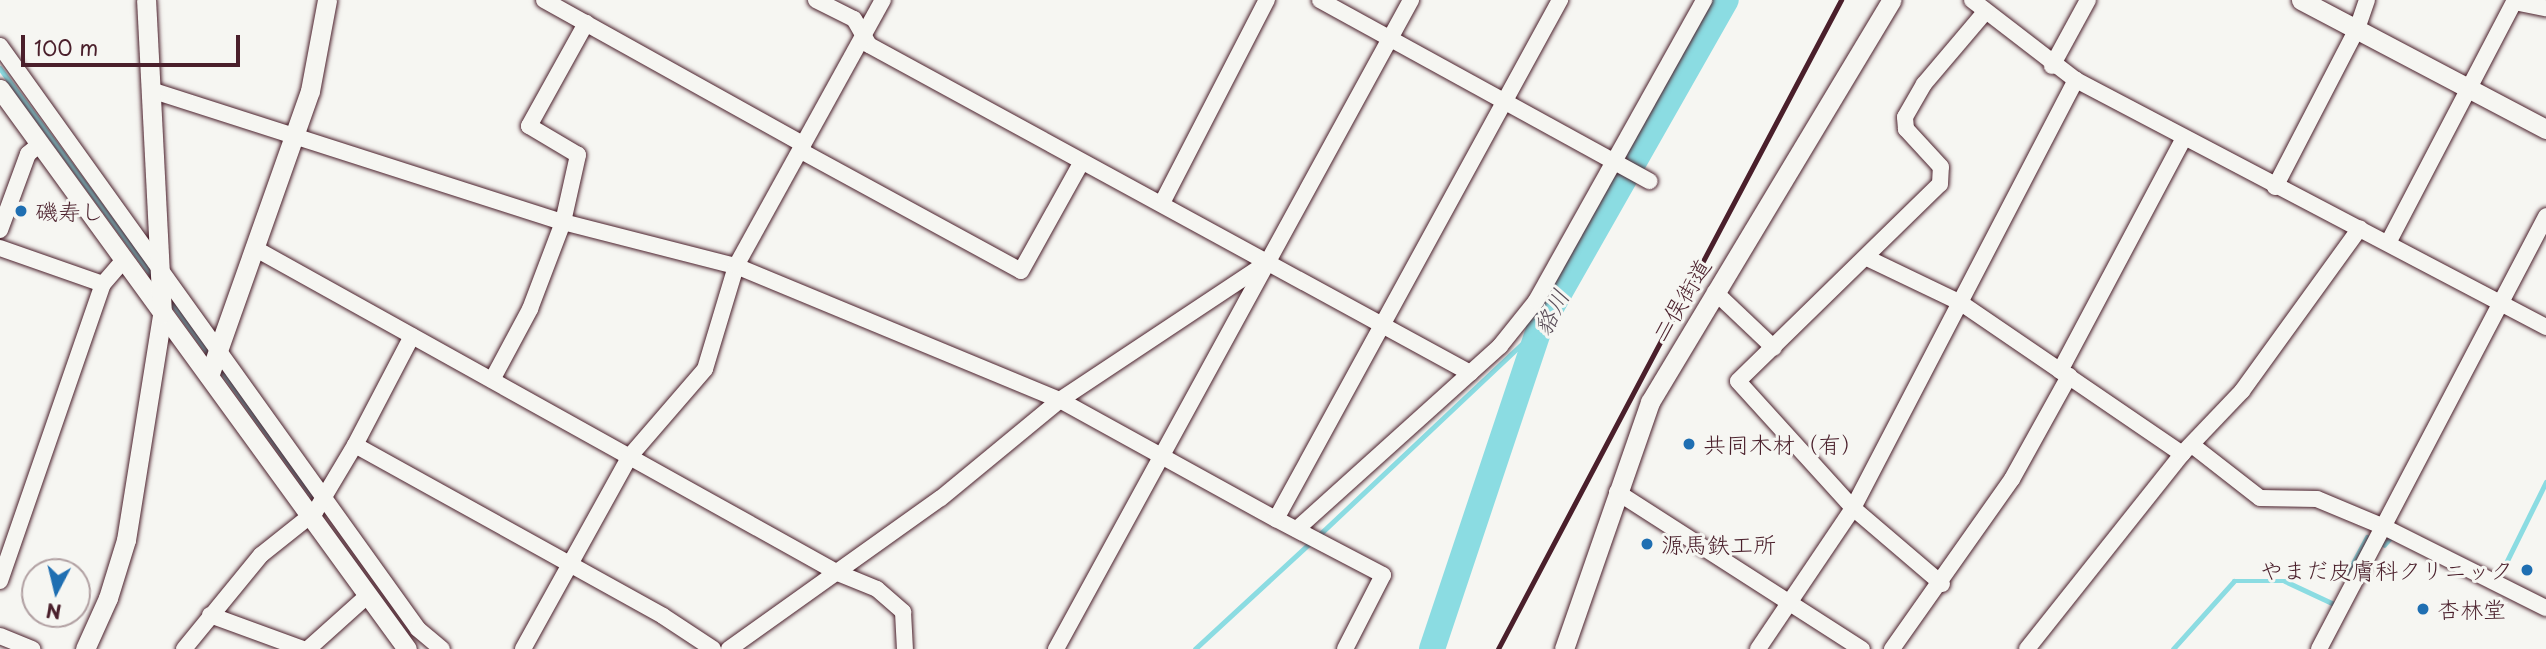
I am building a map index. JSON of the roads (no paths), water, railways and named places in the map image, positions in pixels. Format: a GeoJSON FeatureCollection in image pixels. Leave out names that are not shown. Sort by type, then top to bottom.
{"type":"FeatureCollection","features":[{"type":"Feature","properties":{"kind":"street"},"geometry":{"type":"LineString","coordinates":[[85,649],[108,598],[126,540],[162,308],[146,0]]}},
{"type":"Feature","properties":{"kind":"street"},"geometry":{"type":"LineString","coordinates":[[213,365],[256,249],[291,138],[310,91],[327,0]]}},
{"type":"Feature","properties":{"kind":"street"},"geometry":{"type":"LineString","coordinates":[[544,0],[803,144]]}},
{"type":"Feature","properties":{"kind":"street"},"geometry":{"type":"LineString","coordinates":[[816,0],[854,19],[869,45],[1470,373]]}},
{"type":"Feature","properties":{"kind":"street"},"geometry":{"type":"LineString","coordinates":[[523,649],[630,456],[705,369],[736,265],[883,0]]}},
{"type":"Feature","properties":{"kind":"street"},"geometry":{"type":"LineString","coordinates":[[1162,203],[1267,0]]}},
{"type":"Feature","properties":{"kind":"street"},"geometry":{"type":"LineString","coordinates":[[1320,0],[1649,181]]}},
{"type":"Feature","properties":{"kind":"street"},"geometry":{"type":"LineString","coordinates":[[1056,649],[1164,456],[1411,0]]}},
{"type":"Feature","properties":{"kind":"street"},"geometry":{"type":"LineString","coordinates":[[1276,519],[1560,0]]}},
{"type":"Feature","properties":{"kind":"street"},"geometry":{"type":"LineString","coordinates":[[1302,531],[1500,346],[1536,301],[1616,163],[1704,0]]}},
{"type":"Feature","properties":{"kind":"street","name":"二俣街道"},"geometry":{"type":"LineString","coordinates":[[1564,649],[1650,402],[1892,0]]}},
{"type":"Feature","properties":{"kind":"street"},"geometry":{"type":"LineString","coordinates":[[1972,0],[2052,65],[2076,80],[2546,327]]}},
{"type":"Feature","properties":{"kind":"street"},"geometry":{"type":"LineString","coordinates":[[2052,65],[2088,0]]}},
{"type":"Feature","properties":{"kind":"street"},"geometry":{"type":"LineString","coordinates":[[2301,0],[2546,129]]}},
{"type":"Feature","properties":{"kind":"street"},"geometry":{"type":"LineString","coordinates":[[2276,187],[2357,29],[2367,0]]}},
{"type":"Feature","properties":{"kind":"street"},"geometry":{"type":"LineString","coordinates":[[2388,243],[2514,2],[2546,8]]}},
{"type":"Feature","properties":{"kind":"street"},"geometry":{"type":"LineString","coordinates":[[1942,584],[1853,508],[1738,381],[1940,184],[1941,167],[1906,130],[1905,117],[1924,84],[1985,12]]}},
{"type":"Feature","properties":{"kind":"street"},"geometry":{"type":"LineString","coordinates":[[492,380],[530,309],[563,222],[579,155],[529,126],[586,23]]}},
{"type":"Feature","properties":{"kind":"street"},"geometry":{"type":"LineString","coordinates":[[0,46],[159,274],[213,365]]}},
{"type":"Feature","properties":{"kind":"street"},"geometry":{"type":"LineString","coordinates":[[1758,649],[1853,508],[2076,80]]}},
{"type":"Feature","properties":{"kind":"street"},"geometry":{"type":"LineString","coordinates":[[0,89],[123,261],[213,365],[319,507],[418,628],[442,649]]}},
{"type":"Feature","properties":{"kind":"street"},"geometry":{"type":"LineString","coordinates":[[151,90],[291,138],[563,222],[736,265],[1060,400],[1383,575],[1345,649]]}},
{"type":"Feature","properties":{"kind":"street"},"geometry":{"type":"LineString","coordinates":[[1892,649],[1942,584],[2012,480],[2184,138]]}},
{"type":"Feature","properties":{"kind":"street"},"geometry":{"type":"LineString","coordinates":[[0,230],[28,154],[40,144]]}},
{"type":"Feature","properties":{"kind":"street"},"geometry":{"type":"LineString","coordinates":[[803,144],[803,152],[1021,271],[1082,163]]}},
{"type":"Feature","properties":{"kind":"street"},"geometry":{"type":"LineString","coordinates":[[2319,649],[2501,304],[2542,233],[2546,216]]}},
{"type":"Feature","properties":{"kind":"street"},"geometry":{"type":"LineString","coordinates":[[2027,649],[2187,450],[2242,391],[2360,228]]}},
{"type":"Feature","properties":{"kind":"street"},"geometry":{"type":"LineString","coordinates":[[0,248],[103,284]]}},
{"type":"Feature","properties":{"kind":"street"},"geometry":{"type":"LineString","coordinates":[[256,249],[838,573],[893,600],[902,612],[905,649]]}},
{"type":"Feature","properties":{"kind":"street"},"geometry":{"type":"LineString","coordinates":[[1867,258],[1961,303],[2260,498],[2317,499],[2384,527],[2546,608]]}},
{"type":"Feature","properties":{"kind":"street"},"geometry":{"type":"LineString","coordinates":[[0,581],[6,543],[103,284],[123,261]]}},
{"type":"Feature","properties":{"kind":"street"},"geometry":{"type":"LineString","coordinates":[[735,648],[941,498],[1060,400],[1269,261]]}},
{"type":"Feature","properties":{"kind":"street"},"geometry":{"type":"LineString","coordinates":[[1715,292],[1774,348]]}},
{"type":"Feature","properties":{"kind":"street"},"geometry":{"type":"LineString","coordinates":[[184,649],[261,555],[319,507],[412,336]]}},
{"type":"Feature","properties":{"kind":"street"},"geometry":{"type":"LineString","coordinates":[[355,445],[682,627],[712,649]]}},
{"type":"Feature","properties":{"kind":"street"},"geometry":{"type":"LineString","coordinates":[[1617,492],[1862,649]]}},
{"type":"Feature","properties":{"kind":"street"},"geometry":{"type":"LineString","coordinates":[[319,507],[366,597],[407,649]]}},
{"type":"Feature","properties":{"kind":"street"},"geometry":{"type":"LineString","coordinates":[[210,615],[305,649],[366,597]]}},
{"type":"Feature","properties":{"kind":"street"},"geometry":{"type":"LineString","coordinates":[[0,636],[33,649]]}},
{"type":"Feature","properties":{"kind":"waterway","name":"貉川"},"geometry":{"type":"LineString","coordinates":[[1432,649],[1540,327],[1726,0]]}},
{"type":"Feature","properties":{"kind":"waterway"},"geometry":{"type":"LineString","coordinates":[[0,68],[153,276]]}},
{"type":"Feature","properties":{"kind":"waterway"},"geometry":{"type":"LineString","coordinates":[[168,297],[210,355]]}},
{"type":"Feature","properties":{"kind":"waterway"},"geometry":{"type":"LineString","coordinates":[[1317,537],[1540,327]]}},
{"type":"Feature","properties":{"kind":"waterway"},"geometry":{"type":"LineString","coordinates":[[220,368],[313,496]]}},
{"type":"Feature","properties":{"kind":"waterway"},"geometry":{"type":"LineString","coordinates":[[2498,579],[2546,482]]}},
{"type":"Feature","properties":{"kind":"waterway"},"geometry":{"type":"LineString","coordinates":[[2384,545],[2392,536]]}},
{"type":"Feature","properties":{"kind":"waterway"},"geometry":{"type":"LineString","coordinates":[[2346,576],[2367,537]]}},
{"type":"Feature","properties":{"kind":"waterway"},"geometry":{"type":"LineString","coordinates":[[1195,649],[1310,543]]}},
{"type":"Feature","properties":{"kind":"waterway"},"geometry":{"type":"LineString","coordinates":[[2173,649],[2234,581],[2285,581],[2332,603]]}},
{"type":"Feature","properties":{"kind":"railway"},"geometry":{"type":"LineString","coordinates":[[1498,649],[1841,0]]}},
{"type":"Feature","properties":{"kind":"place","name":"磯寿し"},"geometry":{"type":"Point","coordinates":[21,211]}},
{"type":"Feature","properties":{"kind":"place","name":"共同木材（有）"},"geometry":{"type":"Point","coordinates":[1689,444]}},
{"type":"Feature","properties":{"kind":"place","name":"源馬鉄工所"},"geometry":{"type":"Point","coordinates":[1647,544]}},
{"type":"Feature","properties":{"kind":"place","name":"やまだ皮膚科クリニック"},"geometry":{"type":"Point","coordinates":[2527,570]}},
{"type":"Feature","properties":{"kind":"place","name":"杏林堂"},"geometry":{"type":"Point","coordinates":[2423,609]}}]}
